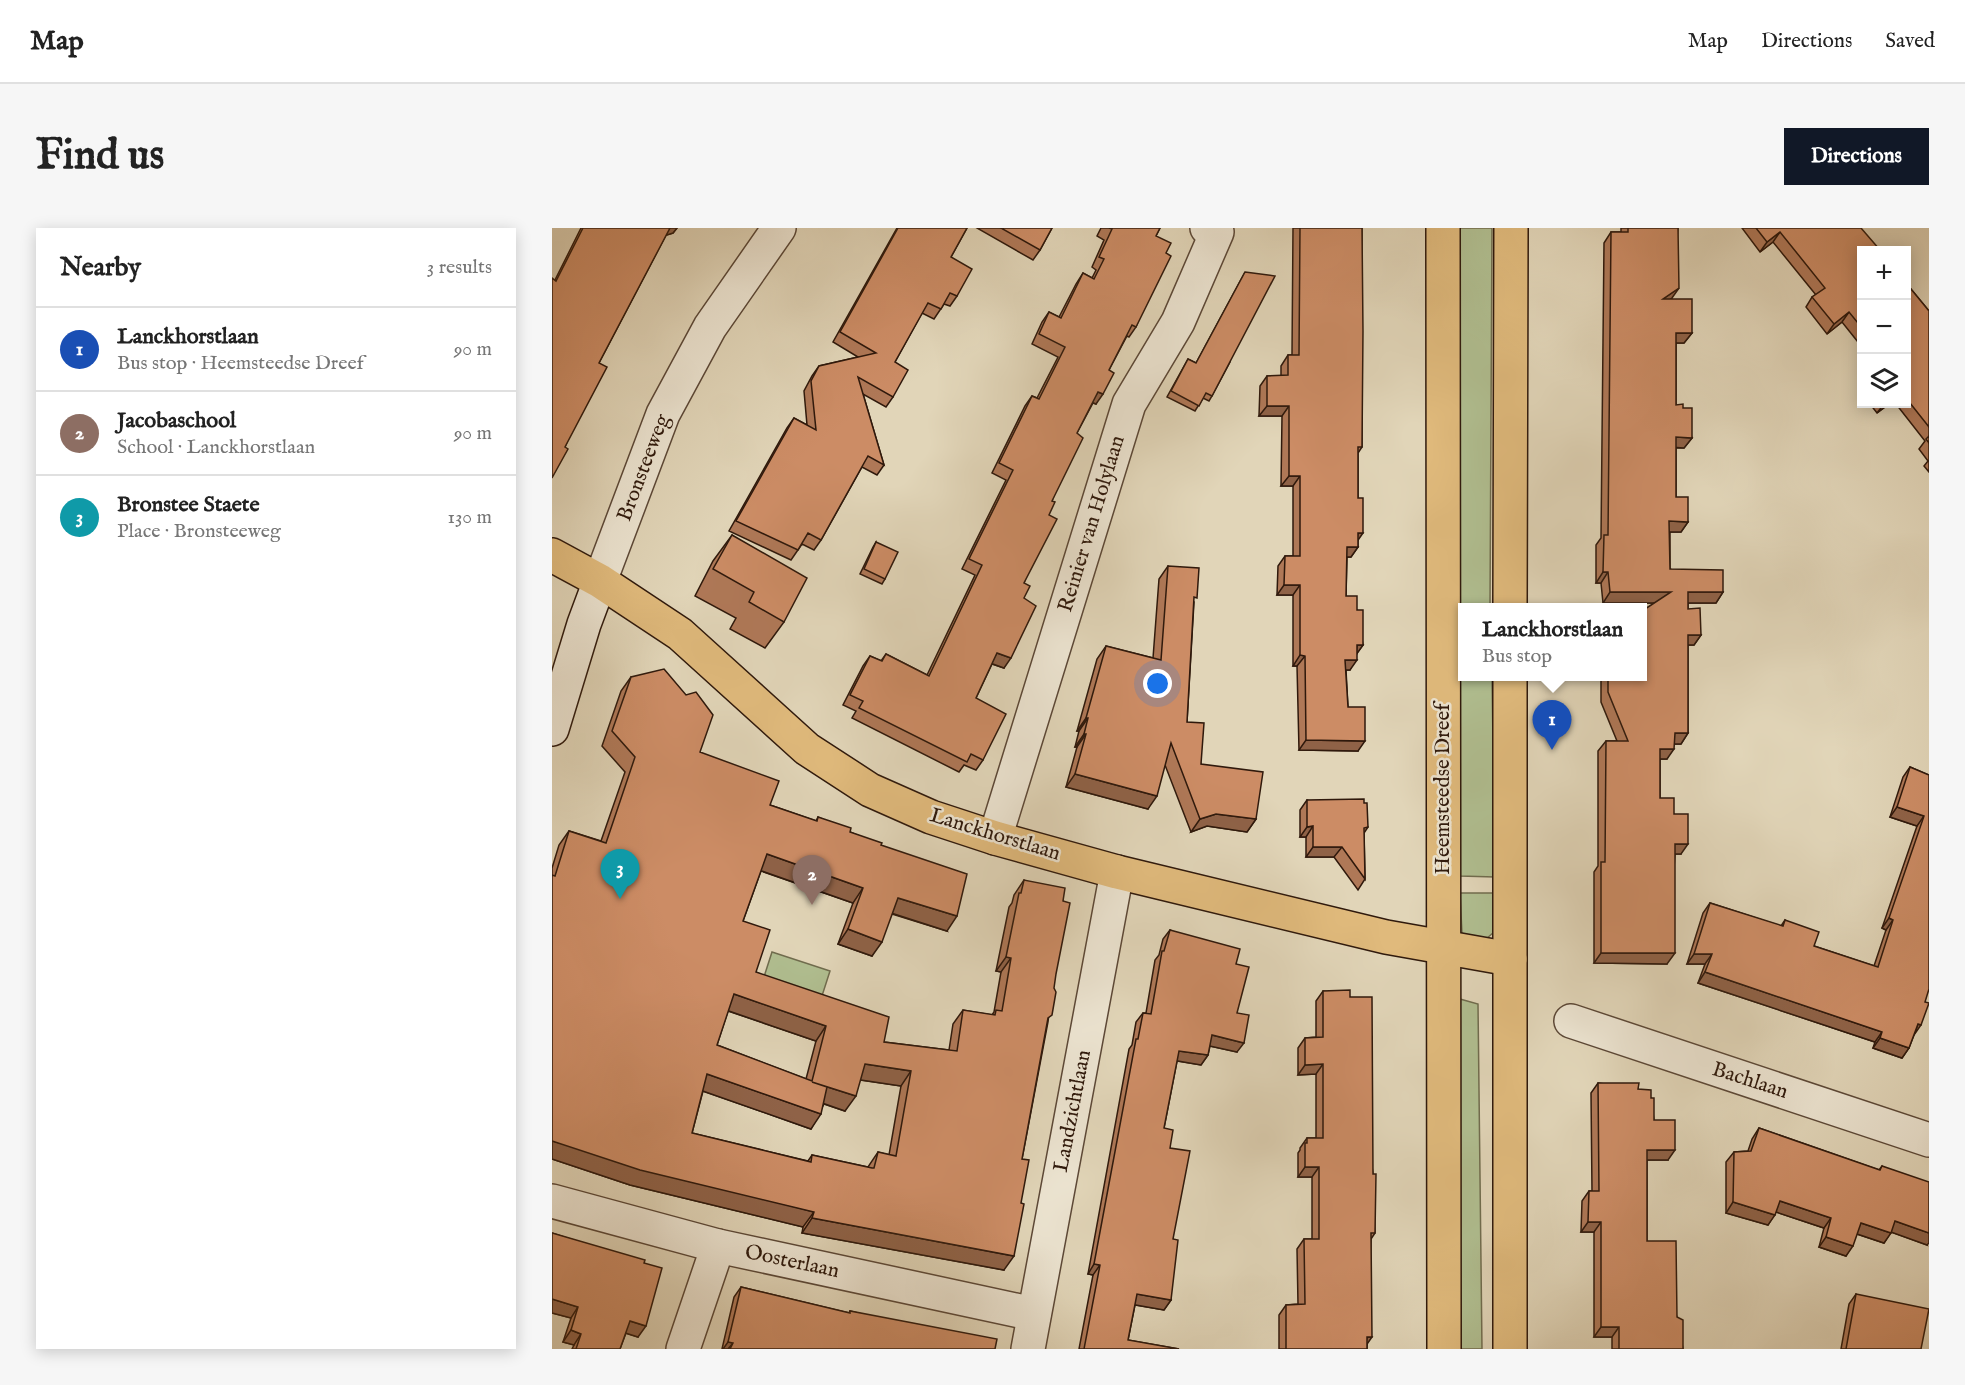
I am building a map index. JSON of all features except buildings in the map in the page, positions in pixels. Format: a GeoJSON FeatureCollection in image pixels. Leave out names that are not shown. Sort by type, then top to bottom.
{"type":"FeatureCollection","features":[{"type":"Feature","properties":{"kind":"main road","name":"Heemsteedse Dreef"},"geometry":{"type":"LineString","coordinates":[[1443,228],[1444,1349]]}},
{"type":"Feature","properties":{"kind":"main road"},"geometry":{"type":"LineString","coordinates":[[1510,603],[1511,228]]}},
{"type":"Feature","properties":{"kind":"main road","name":"Lanckhorstlaan"},"geometry":{"type":"LineString","coordinates":[[552,555],[600,581],[680,634],[807,749],[870,790],[931,817],[995,838],[1117,872],[1386,937],[1510,959]]}},
{"type":"Feature","properties":{"kind":"main road"},"geometry":{"type":"LineString","coordinates":[[1510,681],[1510,1349]]}},
{"type":"Feature","properties":{"kind":"street","name":"Bronsteeweg"},"geometry":{"type":"LineString","coordinates":[[552,729],[584,624],[663,414],[710,327],[779,228]]}},
{"type":"Feature","properties":{"kind":"street","name":"Reinier van Holylaan"},"geometry":{"type":"LineString","coordinates":[[995,838],[1129,404],[1178,322],[1217,232],[1208,228]]}},
{"type":"Feature","properties":{"kind":"street","name":"Landzichtlaan"},"geometry":{"type":"LineString","coordinates":[[1028,1349],[1117,872]]}},
{"type":"Feature","properties":{"kind":"street","name":"Bachlaan"},"geometry":{"type":"LineString","coordinates":[[1571,1021],[1929,1140]]}},
{"type":"Feature","properties":{"kind":"street","name":"Oosterlaan"},"geometry":{"type":"LineString","coordinates":[[552,1201],[718,1246],[1034,1314]]}},
{"type":"Feature","properties":{"kind":"street"},"geometry":{"type":"LineString","coordinates":[[683,1349],[718,1246]]}},
{"type":"Feature","properties":{"kind":"green space"},"geometry":{"type":"Polygon","coordinates":[[[1460,228],[1492,228],[1490,603],[1460,603],[1460,228]]]}},
{"type":"Feature","properties":{"kind":"green space"},"geometry":{"type":"Polygon","coordinates":[[[1460,681],[1492,681],[1495,877],[1460,876],[1460,681]]]}},
{"type":"Feature","properties":{"kind":"green space"},"geometry":{"type":"Polygon","coordinates":[[[1460,893],[1496,893],[1494,932],[1485,940],[1462,934],[1460,893]]]}},
{"type":"Feature","properties":{"kind":"green space"},"geometry":{"type":"Polygon","coordinates":[[[772,952],[830,971],[820,1002],[762,983],[772,952]]]}},
{"type":"Feature","properties":{"kind":"green space"},"geometry":{"type":"Polygon","coordinates":[[[1460,999],[1478,1004],[1482,1349],[1460,1349],[1460,999]]]}},
{"type":"Feature","properties":{"kind":"place","name":"Lanckhorstlaan"},"geometry":{"type":"Point","coordinates":[1552,750]}},
{"type":"Feature","properties":{"kind":"place","name":"Bronstee Staete"},"geometry":{"type":"Point","coordinates":[620,899]}},
{"type":"Feature","properties":{"kind":"place","name":"Jacobaschool"},"geometry":{"type":"Point","coordinates":[812,905]}}]}
